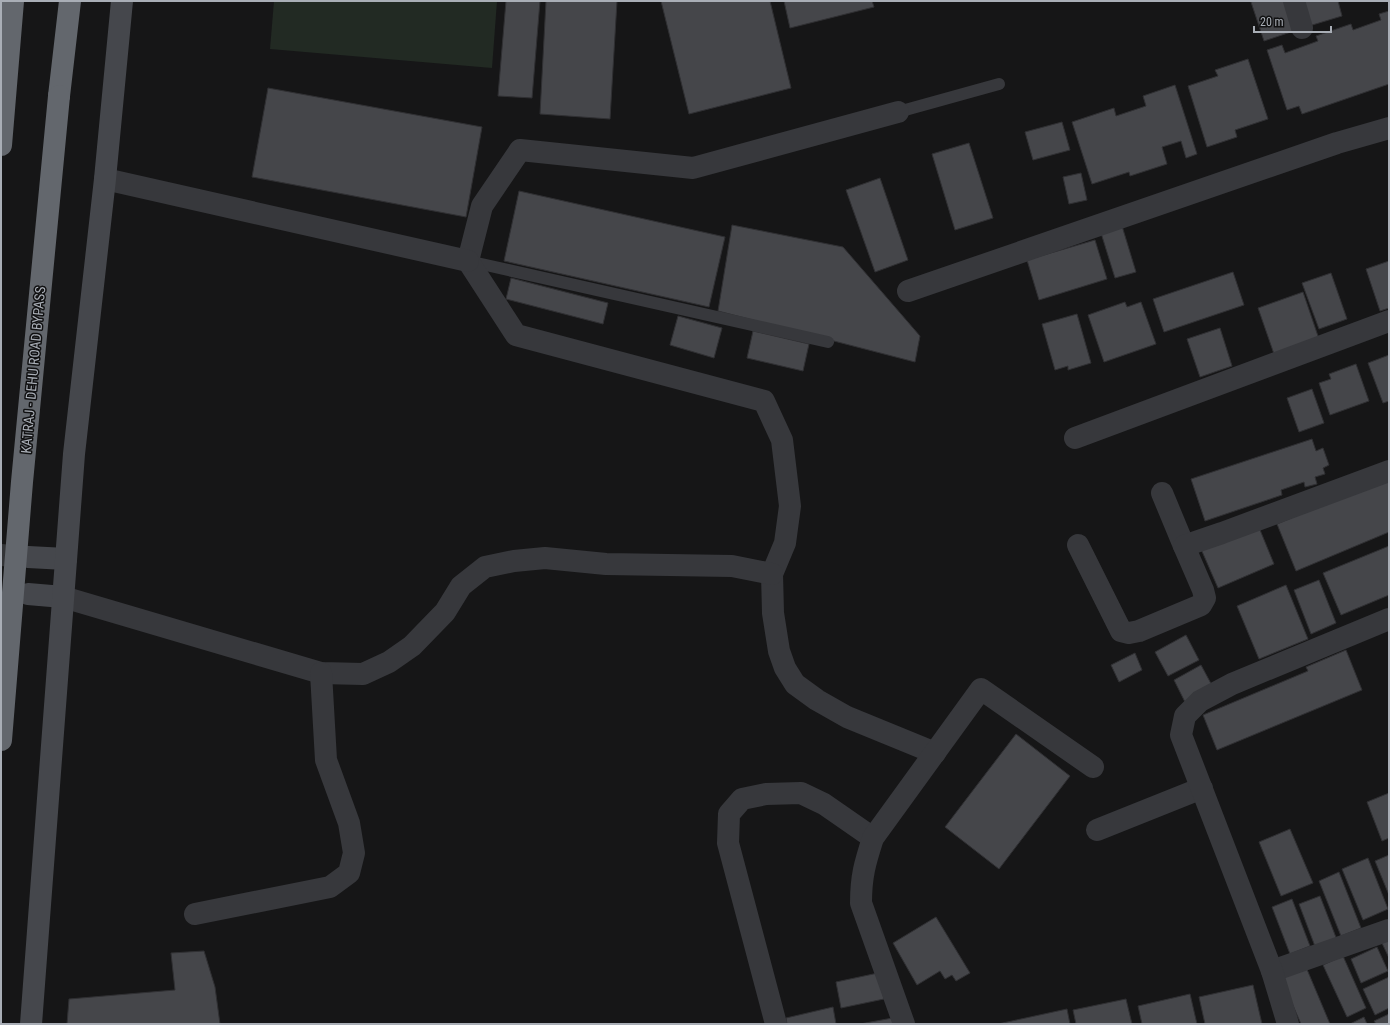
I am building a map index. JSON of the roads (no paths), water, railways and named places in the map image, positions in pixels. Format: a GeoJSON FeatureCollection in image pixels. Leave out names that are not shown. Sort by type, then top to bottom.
{"type":"FeatureCollection","features":[{"type":"Feature","properties":{"kind":"highway"},"geometry":{"type":"LineString","coordinates":[[1,145],[12,1]]}},
{"type":"Feature","properties":{"kind":"highway","name":"KATRAJ - DEHU ROAD BYPASS"},"geometry":{"type":"LineString","coordinates":[[1,740],[23,474],[59,96],[70,1]]}},
{"type":"Feature","properties":{"kind":"street"},"geometry":{"type":"LineString","coordinates":[[31,1024],[74,454],[105,179],[122,1]]}},
{"type":"Feature","properties":{"kind":"street"},"geometry":{"type":"LineString","coordinates":[[1294,1],[1302,28]]}},
{"type":"Feature","properties":{"kind":"street"},"geometry":{"type":"LineString","coordinates":[[468,261],[482,206],[520,150],[693,168],[898,112]]}},
{"type":"Feature","properties":{"kind":"street"},"geometry":{"type":"LineString","coordinates":[[908,291],[1336,143],[1389,128]]}},
{"type":"Feature","properties":{"kind":"street"},"geometry":{"type":"LineString","coordinates":[[105,179],[468,261],[516,335],[764,401],[782,440],[790,506],[785,543],[772,574],[773,613],[779,651],[785,668],[795,684],[817,700],[847,717],[935,753]]}},
{"type":"Feature","properties":{"kind":"street"},"geometry":{"type":"LineString","coordinates":[[1075,438],[1389,321]]}},
{"type":"Feature","properties":{"kind":"street"},"geometry":{"type":"LineString","coordinates":[[1184,546],[1389,471]]}},
{"type":"Feature","properties":{"kind":"street"},"geometry":{"type":"LineString","coordinates":[[1078,545],[1121,631],[1129,634],[1139,631],[1201,605],[1204,598],[1203,590],[1162,493]]}},
{"type":"Feature","properties":{"kind":"street"},"geometry":{"type":"LineString","coordinates":[[28,557],[66,559]]}},
{"type":"Feature","properties":{"kind":"street"},"geometry":{"type":"LineString","coordinates":[[28,594],[63,597],[322,672],[363,674],[389,662],[412,646],[445,612],[461,586],[485,567],[492,565],[546,558],[606,564],[732,566],[772,574]]}},
{"type":"Feature","properties":{"kind":"street"},"geometry":{"type":"LineString","coordinates":[[1288,1024],[1272,971],[1181,735],[1185,716],[1200,701],[1232,684],[1389,618]]}},
{"type":"Feature","properties":{"kind":"street"},"geometry":{"type":"LineString","coordinates":[[195,914],[330,887],[349,873],[354,853],[349,823],[326,760],[322,672]]}},
{"type":"Feature","properties":{"kind":"street"},"geometry":{"type":"LineString","coordinates":[[904,1024],[861,903],[861,883],[864,867],[873,838],[981,689],[1093,767]]}},
{"type":"Feature","properties":{"kind":"street"},"geometry":{"type":"LineString","coordinates":[[1097,830],[1202,788]]}},
{"type":"Feature","properties":{"kind":"street"},"geometry":{"type":"LineString","coordinates":[[776,1024],[728,843],[729,814],[742,799],[766,794],[801,793],[824,804],[873,838]]}},
{"type":"Feature","properties":{"kind":"street"},"geometry":{"type":"LineString","coordinates":[[1272,971],[1389,930]]}},
{"type":"Feature","properties":{"kind":"lane"},"geometry":{"type":"LineString","coordinates":[[898,112],[999,84]]}},
{"type":"Feature","properties":{"kind":"lane"},"geometry":{"type":"LineString","coordinates":[[468,261],[828,342]]}},
{"type":"Feature","properties":{"kind":"tunnel"},"geometry":{"type":"LineString","coordinates":[[1,555],[28,557]]}}]}
